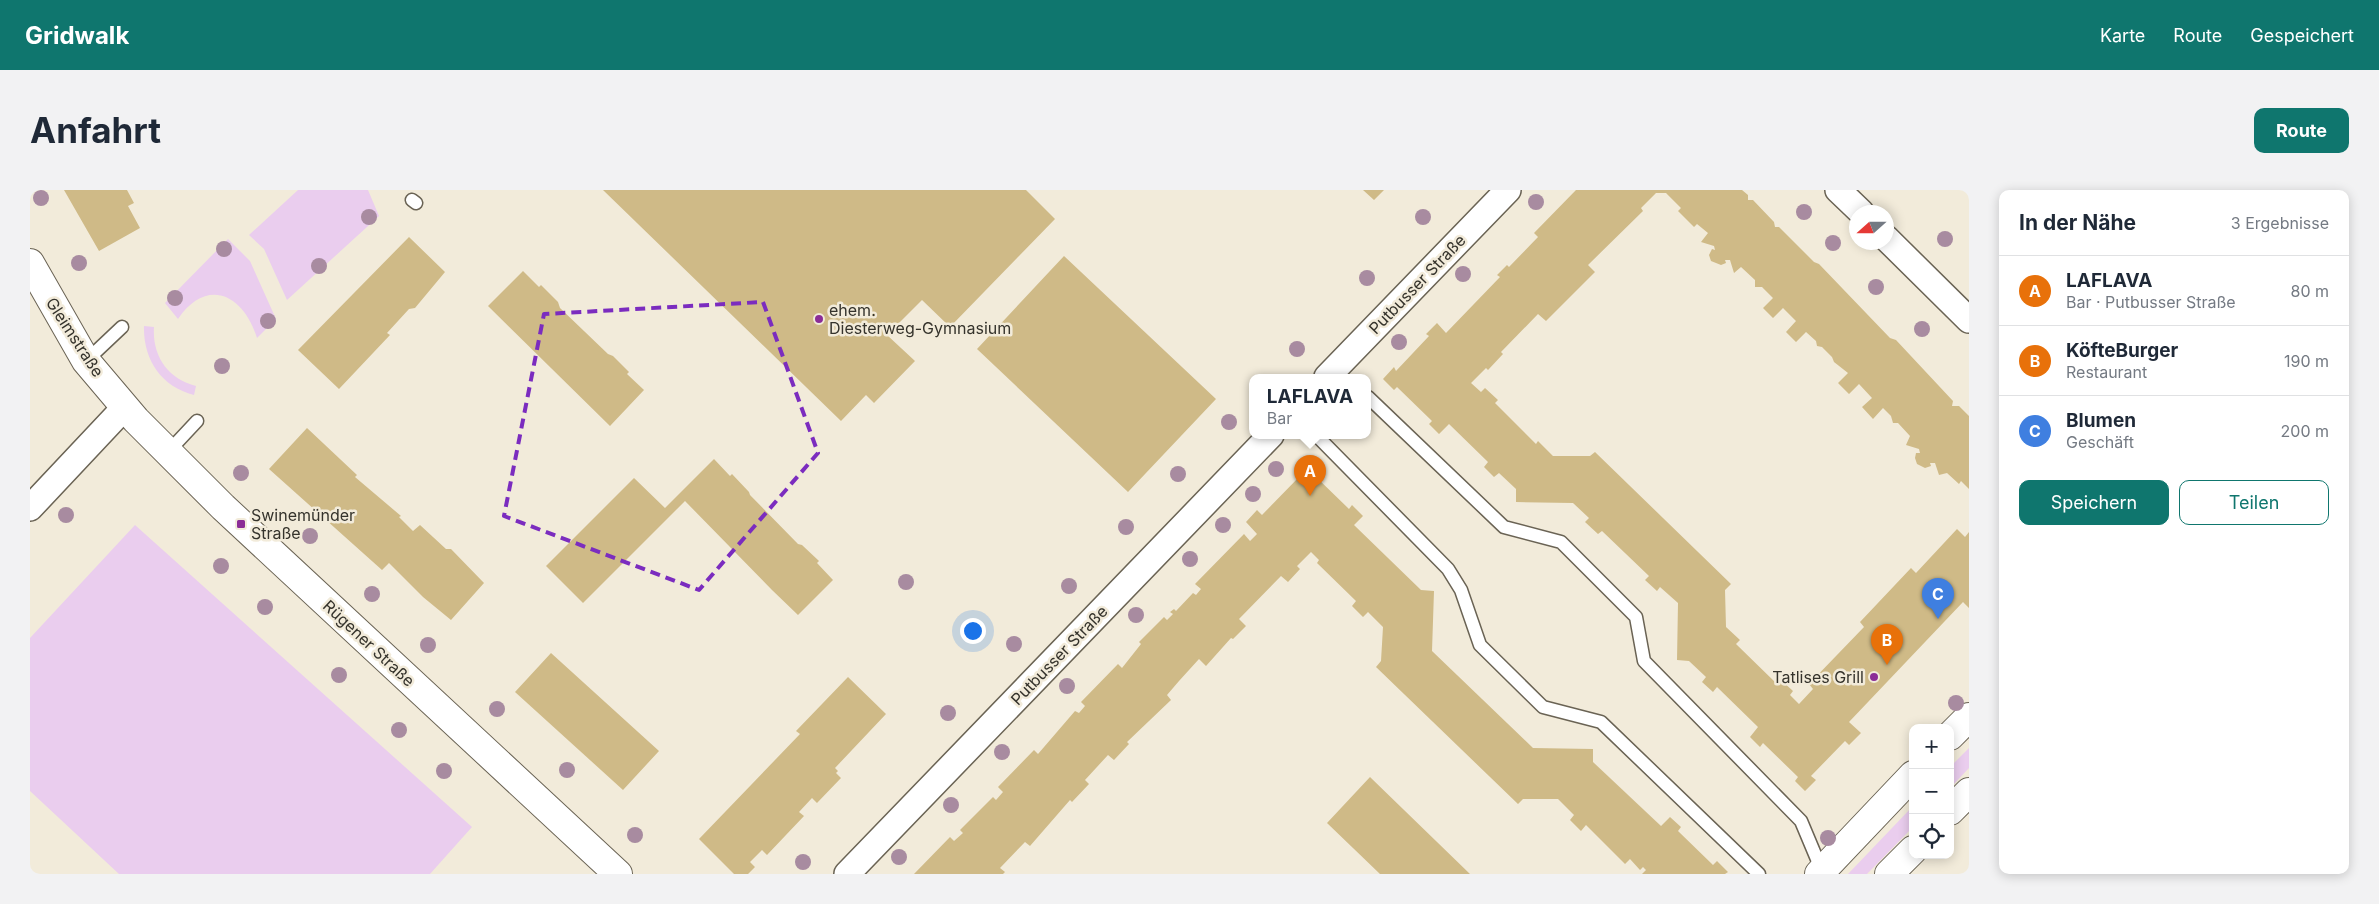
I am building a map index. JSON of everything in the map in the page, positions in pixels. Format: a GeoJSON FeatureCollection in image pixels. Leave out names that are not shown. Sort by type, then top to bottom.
{"type":"FeatureCollection","features":[{"type":"Feature","properties":{"kind":"street","name":"Putbusser Straße"},"geometry":{"type":"LineString","coordinates":[[1337,374],[1508,190]]}},
{"type":"Feature","properties":{"kind":"street"},"geometry":{"type":"LineString","coordinates":[[1838,190],[1853,205]]}},
{"type":"Feature","properties":{"kind":"street"},"geometry":{"type":"LineString","coordinates":[[1894,246],[1969,320]]}},
{"type":"Feature","properties":{"kind":"street","name":"Gleimstraße"},"geometry":{"type":"LineString","coordinates":[[30,263],[86,362],[124,408]]}},
{"type":"Feature","properties":{"kind":"street"},"geometry":{"type":"LineString","coordinates":[[30,508],[124,408]]}},
{"type":"Feature","properties":{"kind":"street","name":"Rügener Straße"},"geometry":{"type":"LineString","coordinates":[[124,408],[241,524],[618,874]]}},
{"type":"Feature","properties":{"kind":"street","name":"Putbusser Straße"},"geometry":{"type":"LineString","coordinates":[[847,874],[1267,439]]}},
{"type":"Feature","properties":{"kind":"street"},"geometry":{"type":"LineString","coordinates":[[1954,732],[1969,717]]}},
{"type":"Feature","properties":{"kind":"street"},"geometry":{"type":"LineString","coordinates":[[1820,873],[1909,780]]}},
{"type":"Feature","properties":{"kind":"street"},"geometry":{"type":"LineString","coordinates":[[1954,807],[1969,792]]}},
{"type":"Feature","properties":{"kind":"street"},"geometry":{"type":"LineString","coordinates":[[1889,874],[1909,854]]}},
{"type":"Feature","properties":{"kind":"lane"},"geometry":{"type":"LineString","coordinates":[[86,362],[122,327]]}},
{"type":"Feature","properties":{"kind":"lane"},"geometry":{"type":"LineString","coordinates":[[1371,400],[1504,527],[1562,542],[1636,617],[1644,661],[1801,821],[1820,873]]}},
{"type":"Feature","properties":{"kind":"lane"},"geometry":{"type":"LineString","coordinates":[[168,452],[197,421]]}},
{"type":"Feature","properties":{"kind":"lane"},"geometry":{"type":"LineString","coordinates":[[1320,439],[1448,569],[1461,590],[1480,645],[1487,652],[1543,707],[1601,722],[1759,874]]}},
{"type":"Feature","properties":{"kind":"highlighted area"},"geometry":{"type":"Polygon","coordinates":[[[763,302],[818,453],[699,590],[504,516],[544,314],[763,302]]]}},
{"type":"Feature","properties":{"kind":"shaded area"},"geometry":{"type":"Polygon","coordinates":[[[298,190],[368,190],[379,216],[287,300],[264,249],[249,235],[298,190]]]}},
{"type":"Feature","properties":{"kind":"shaded area"},"geometry":{"type":"Polygon","coordinates":[[[228,239],[250,261],[276,319],[257,338],[251,323],[243,311],[224,296],[212,295],[201,298],[189,306],[178,319],[165,303],[228,239]]]}},
{"type":"Feature","properties":{"kind":"shaded area"},"geometry":{"type":"Polygon","coordinates":[[[144,326],[154,327],[154,338],[159,357],[177,378],[196,386],[194,395],[172,385],[156,370],[147,350],[144,326]]]}},
{"type":"Feature","properties":{"kind":"shaded area"},"geometry":{"type":"Polygon","coordinates":[[[135,525],[472,827],[430,874],[119,874],[30,791],[30,638],[135,525]]]}},
{"type":"Feature","properties":{"kind":"shaded area"},"geometry":{"type":"Polygon","coordinates":[[[1969,748],[1969,768],[1954,784],[1954,763],[1969,748]]]}},
{"type":"Feature","properties":{"kind":"shaded area"},"geometry":{"type":"Polygon","coordinates":[[[1909,810],[1909,831],[1867,874],[1848,874],[1909,810]]]}},
{"type":"Feature","properties":{"kind":"building"},"geometry":{"type":"Polygon","coordinates":[[[64,190],[127,190],[134,203],[128,206],[140,228],[99,251],[64,190]]]}},
{"type":"Feature","properties":{"kind":"building","name":"ehem. Diesterweg-Gymnasium"},"geometry":{"type":"Polygon","coordinates":[[[603,190],[1026,190],[1055,219],[950,327],[922,300],[887,335],[915,361],[874,403],[866,395],[841,421],[603,190]]]}},
{"type":"Feature","properties":{"kind":"building"},"geometry":{"type":"Polygon","coordinates":[[[1363,190],[1384,190],[1374,200],[1363,190]]]}},
{"type":"Feature","properties":{"kind":"building"},"geometry":{"type":"Polygon","coordinates":[[[1576,190],[1742,190],[1748,195],[1748,200],[1753,200],[1774,222],[1775,227],[1779,227],[1814,262],[1819,264],[1890,338],[1896,340],[1953,401],[1952,406],[1959,406],[1969,416],[1969,489],[1961,481],[1959,484],[1947,473],[1939,475],[1935,463],[1930,463],[1931,466],[1925,468],[1917,464],[1915,458],[1916,453],[1920,453],[1919,449],[1906,445],[1910,436],[1898,423],[1893,423],[1891,416],[1883,408],[1873,419],[1862,407],[1872,398],[1859,384],[1849,394],[1838,383],[1848,373],[1834,362],[1832,357],[1822,347],[1817,346],[1816,341],[1806,332],[1796,342],[1786,332],[1796,321],[1783,308],[1773,318],[1763,308],[1773,298],[1762,287],[1755,287],[1755,280],[1741,267],[1734,273],[1730,260],[1725,260],[1726,263],[1721,265],[1711,261],[1709,255],[1712,249],[1715,250],[1714,246],[1701,242],[1708,233],[1697,224],[1694,227],[1678,211],[1681,208],[1666,193],[1656,193],[1641,208],[1643,211],[1588,265],[1595,272],[1546,321],[1538,314],[1501,352],[1503,354],[1488,370],[1486,368],[1471,383],[1481,392],[1485,388],[1498,400],[1495,403],[1536,444],[1538,441],[1553,456],[1590,456],[1595,452],[1731,584],[1725,590],[1726,627],[1740,640],[1736,644],[1777,684],[1781,680],[1793,691],[1790,695],[1799,704],[1813,689],[1809,684],[1864,627],[1860,622],[1911,568],[1916,573],[1957,529],[1965,537],[1969,532],[1969,608],[1963,602],[1849,722],[1861,733],[1849,745],[1845,741],[1811,776],[1816,780],[1805,791],[1795,781],[1798,777],[1763,743],[1760,747],[1750,737],[1758,727],[1717,687],[1713,692],[1702,682],[1706,677],[1689,661],[1677,660],[1678,603],[1660,587],[1657,591],[1645,580],[1649,576],[1602,531],[1598,534],[1585,522],[1589,518],[1573,503],[1516,502],[1516,489],[1499,473],[1494,477],[1484,467],[1488,462],[1449,424],[1439,434],[1429,424],[1432,421],[1397,387],[1394,390],[1383,379],[1394,367],[1396,371],[1429,336],[1426,334],[1437,323],[1446,333],[1500,277],[1497,275],[1507,265],[1509,267],[1538,237],[1534,233],[1576,190]]]}},
{"type":"Feature","properties":{"kind":"building"},"geometry":{"type":"Polygon","coordinates":[[[409,237],[445,272],[415,308],[409,309],[387,333],[390,335],[339,389],[298,350],[409,237]]]}},
{"type":"Feature","properties":{"kind":"building"},"geometry":{"type":"Polygon","coordinates":[[[1064,256],[1216,399],[1128,492],[977,349],[1064,256]]]}},
{"type":"Feature","properties":{"kind":"building"},"geometry":{"type":"Polygon","coordinates":[[[523,271],[539,287],[541,285],[558,302],[560,308],[608,354],[613,356],[629,372],[627,374],[644,390],[610,426],[488,306],[523,271]]]}},
{"type":"Feature","properties":{"kind":"building"},"geometry":{"type":"Polygon","coordinates":[[[307,428],[357,475],[355,477],[401,516],[399,517],[413,531],[420,525],[446,549],[451,549],[484,583],[451,620],[423,597],[389,563],[382,570],[269,469],[307,428]]]}},
{"type":"Feature","properties":{"kind":"building"},"geometry":{"type":"Polygon","coordinates":[[[714,459],[730,476],[732,474],[798,544],[802,545],[819,561],[817,563],[833,580],[798,615],[685,501],[583,603],[546,566],[634,478],[665,508],[714,459]]]}},
{"type":"Feature","properties":{"kind":"building"},"geometry":{"type":"Polygon","coordinates":[[[1306,461],[1317,472],[1314,475],[1349,509],[1352,505],[1363,516],[1354,525],[1421,590],[1434,591],[1432,651],[1533,748],[1593,749],[1593,762],[1661,826],[1670,817],[1681,827],[1678,831],[1713,865],[1717,861],[1728,872],[1725,874],[1642,874],[1646,870],[1643,867],[1640,870],[1630,859],[1625,864],[1586,825],[1581,831],[1570,820],[1574,815],[1558,799],[1523,799],[1518,804],[1376,667],[1381,661],[1383,627],[1368,612],[1363,617],[1352,606],[1356,601],[1317,563],[1319,560],[1311,552],[1297,566],[1300,569],[1288,582],[1281,576],[1239,619],[1246,626],[1233,639],[1231,638],[1206,666],[1199,659],[1167,695],[1171,700],[1127,742],[1129,744],[1114,760],[1108,755],[1085,780],[1089,784],[1072,802],[1070,800],[1030,846],[1025,842],[1000,868],[1005,872],[1003,874],[914,874],[950,837],[954,841],[963,833],[960,830],[993,797],[996,800],[1003,792],[998,787],[1034,750],[1038,754],[1075,711],[1079,713],[1085,706],[1081,702],[1118,664],[1122,668],[1141,644],[1139,642],[1164,617],[1167,620],[1173,614],[1170,612],[1174,609],[1176,611],[1193,593],[1196,595],[1201,589],[1195,584],[1244,534],[1250,541],[1257,534],[1246,522],[1257,510],[1262,515],[1300,476],[1295,472],[1306,461]]]}},
{"type":"Feature","properties":{"kind":"building"},"geometry":{"type":"Polygon","coordinates":[[[551,653],[659,751],[623,790],[515,692],[551,653]]]}},
{"type":"Feature","properties":{"kind":"building"},"geometry":{"type":"Polygon","coordinates":[[[848,677],[886,714],[835,768],[838,771],[836,773],[841,778],[817,803],[812,798],[799,812],[804,816],[767,855],[762,850],[750,862],[755,867],[748,874],[734,874],[699,839],[800,734],[796,731],[848,677]]]}},
{"type":"Feature","properties":{"kind":"building"},"geometry":{"type":"Polygon","coordinates":[[[1370,777],[1470,874],[1380,874],[1327,823],[1370,777]]]}},
{"type":"Feature","properties":{"kind":"place","name":"ehem. Diesterweg-Gymnasium"},"geometry":{"type":"Point","coordinates":[819,319]}},
{"type":"Feature","properties":{"kind":"place","name":"LAFLAVA"},"geometry":{"type":"Point","coordinates":[1310,496]}},
{"type":"Feature","properties":{"kind":"place","name":"Swinemünder Straße"},"geometry":{"type":"Point","coordinates":[241,524]}},
{"type":"Feature","properties":{"kind":"place","name":"Blumen"},"geometry":{"type":"Point","coordinates":[1938,619]}},
{"type":"Feature","properties":{"kind":"place","name":"KöfteBurger"},"geometry":{"type":"Point","coordinates":[1887,665]}},
{"type":"Feature","properties":{"kind":"place","name":"Tatlises Grill"},"geometry":{"type":"Point","coordinates":[1874,677]}}]}
